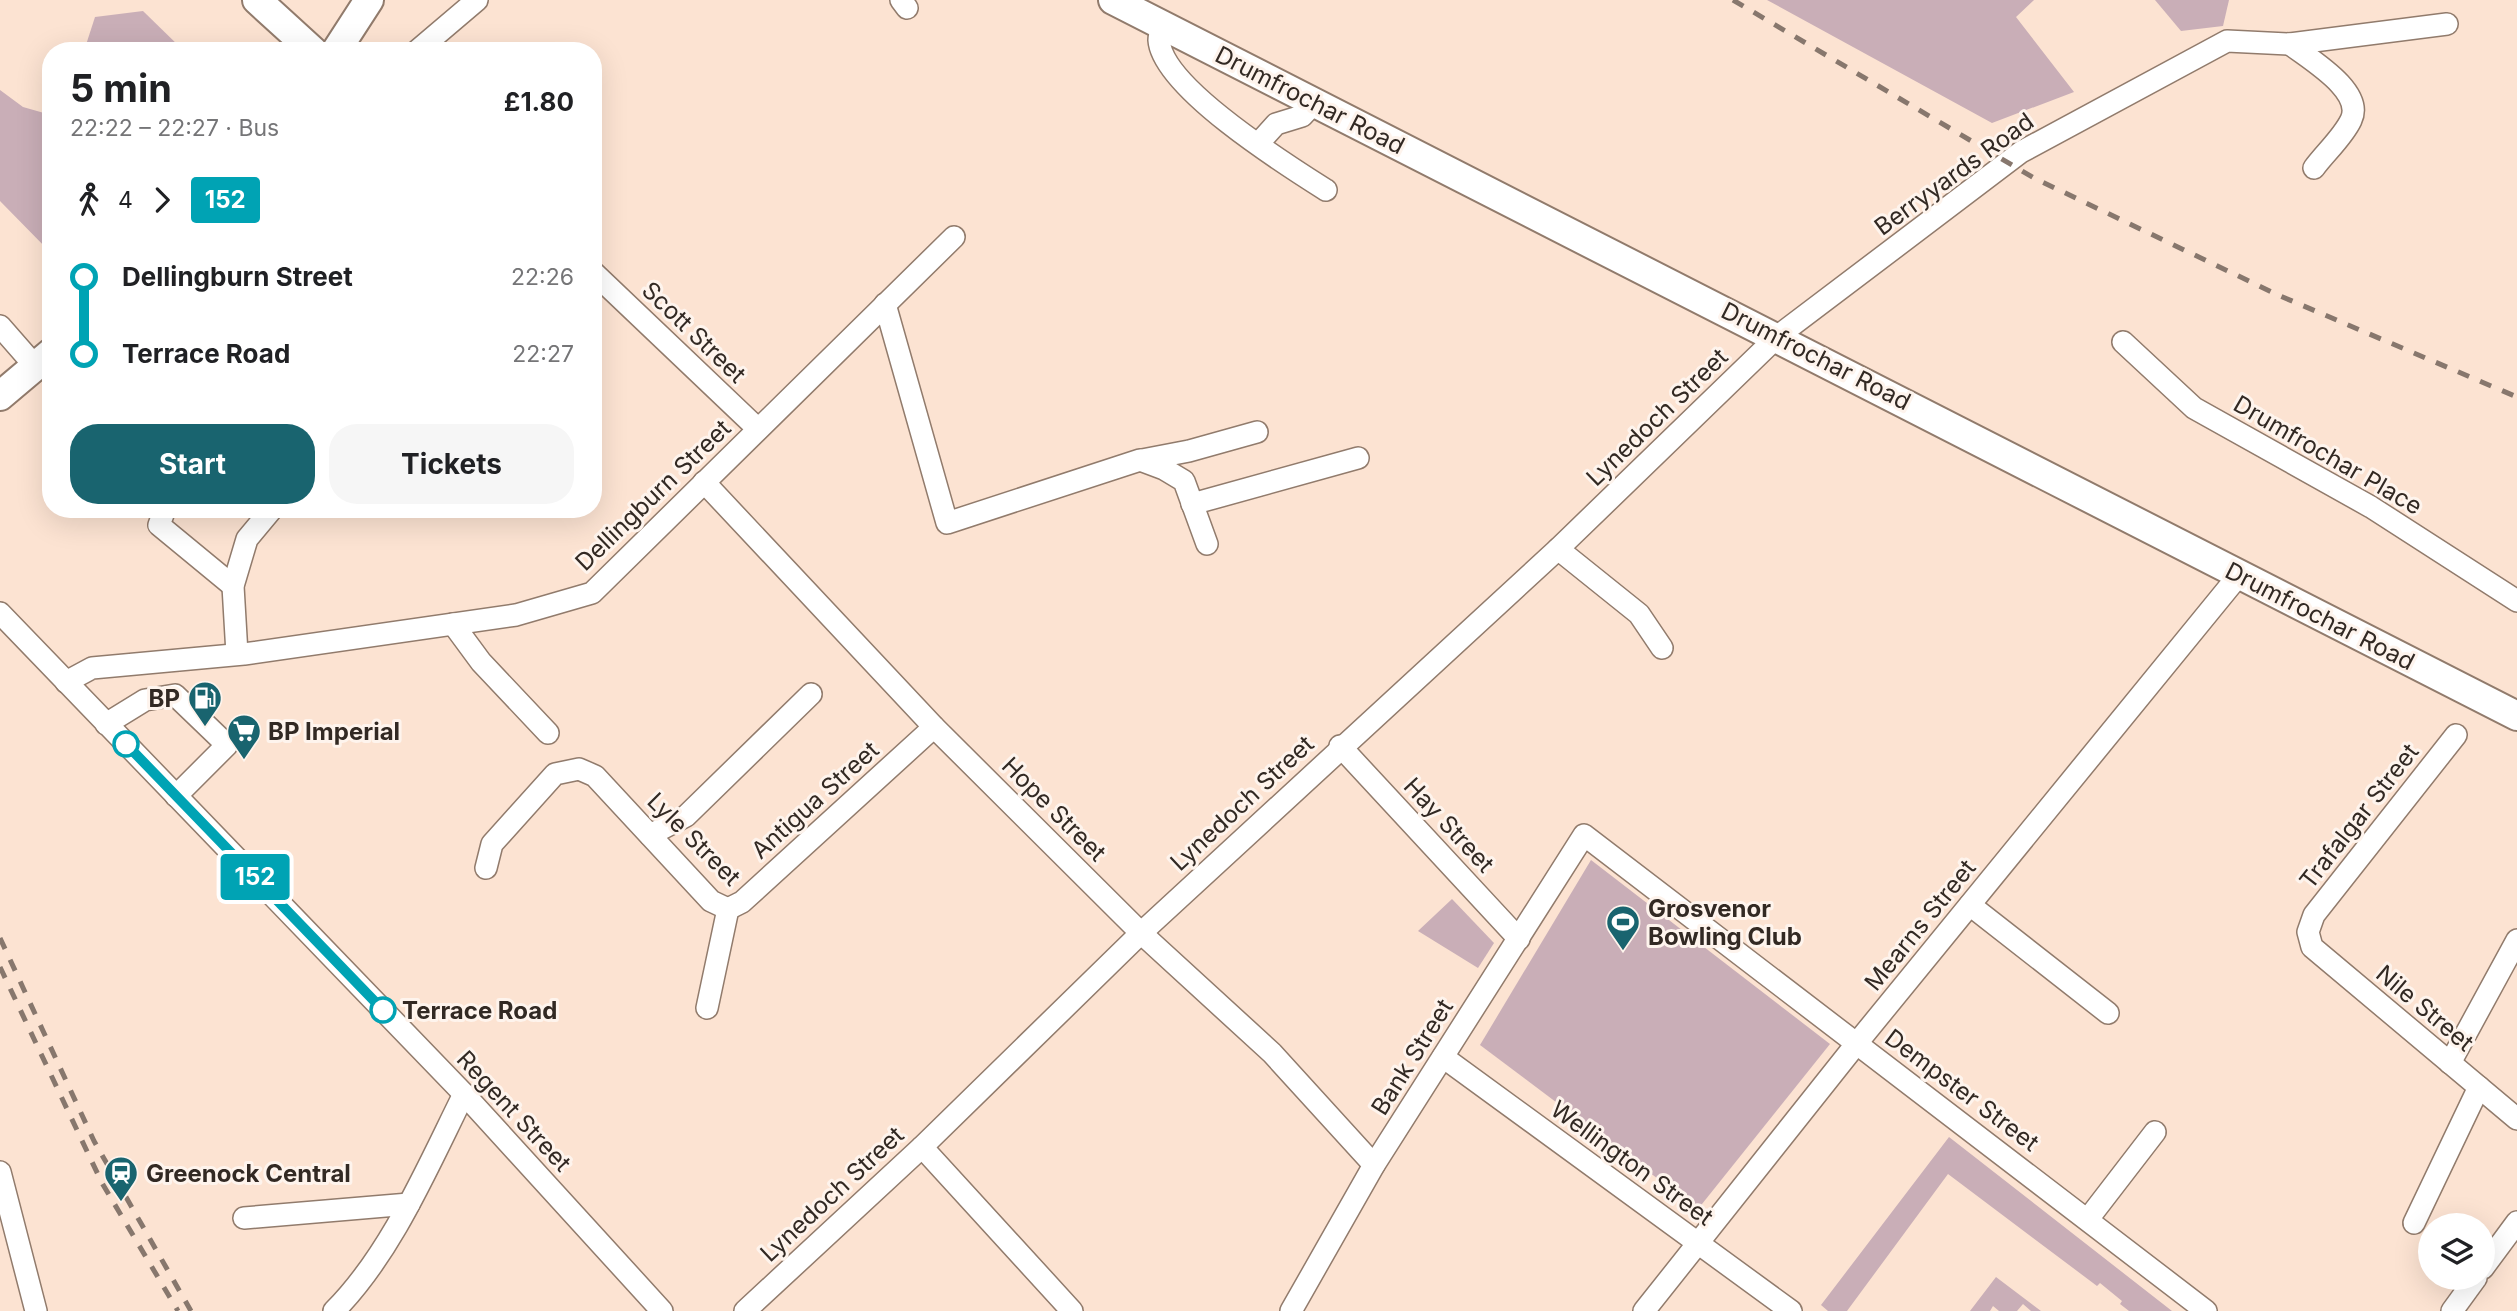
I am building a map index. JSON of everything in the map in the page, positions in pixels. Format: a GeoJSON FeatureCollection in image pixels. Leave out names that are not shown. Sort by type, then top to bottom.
{"type":"FeatureCollection","features":[{"type":"Feature","properties":{"kind":"main road"},"geometry":{"type":"LineString","coordinates":[[257,0],[303,42]]}},
{"type":"Feature","properties":{"kind":"main road"},"geometry":{"type":"LineString","coordinates":[[343,42],[369,0]]}},
{"type":"Feature","properties":{"kind":"main road","name":"Drumfrochar Road"},"geometry":{"type":"LineString","coordinates":[[1113,0],[1778,336],[2517,716]]}},
{"type":"Feature","properties":{"kind":"main road"},"geometry":{"type":"LineString","coordinates":[[0,396],[42,360]]}},
{"type":"Feature","properties":{"kind":"street"},"geometry":{"type":"LineString","coordinates":[[428,42],[477,0]]}},
{"type":"Feature","properties":{"kind":"street","name":"Berryyards Road"},"geometry":{"type":"LineString","coordinates":[[1778,336],[2021,152],[2227,41],[2290,44],[2447,24]]}},
{"type":"Feature","properties":{"kind":"street"},"geometry":{"type":"LineString","coordinates":[[1162,25],[1159,40],[1162,52],[1187,88],[1258,144],[1326,190]]}},
{"type":"Feature","properties":{"kind":"street"},"geometry":{"type":"LineString","coordinates":[[2290,44],[2345,87],[2353,107],[2352,119],[2314,168]]}},
{"type":"Feature","properties":{"kind":"street"},"geometry":{"type":"LineString","coordinates":[[1258,144],[1276,124],[1302,116],[1315,102]]}},
{"type":"Feature","properties":{"kind":"street","name":"Dellingburn Street"},"geometry":{"type":"LineString","coordinates":[[66,682],[92,668],[237,654],[516,615],[592,593],[954,237]]}},
{"type":"Feature","properties":{"kind":"street","name":"Scott Street"},"geometry":{"type":"LineString","coordinates":[[602,281],[758,429]]}},
{"type":"Feature","properties":{"kind":"street"},"geometry":{"type":"LineString","coordinates":[[885,304],[947,523],[1140,460],[1189,451],[1256,432]]}},
{"type":"Feature","properties":{"kind":"street"},"geometry":{"type":"LineString","coordinates":[[0,326],[42,358]]}},
{"type":"Feature","properties":{"kind":"street","name":"Lynedoch Street"},"geometry":{"type":"LineString","coordinates":[[745,1311],[922,1147],[1141,933],[1340,746],[1558,549],[1778,336]]}},
{"type":"Feature","properties":{"kind":"street","name":"Drumfrochar Place"},"geometry":{"type":"LineString","coordinates":[[2123,342],[2194,408],[2371,507],[2517,601]]}},
{"type":"Feature","properties":{"kind":"street"},"geometry":{"type":"LineString","coordinates":[[1192,504],[1358,458]]}},
{"type":"Feature","properties":{"kind":"street"},"geometry":{"type":"LineString","coordinates":[[1140,460],[1164,469],[1184,481],[1207,544]]}},
{"type":"Feature","properties":{"kind":"street","name":"Hope Street"},"geometry":{"type":"LineString","coordinates":[[704,482],[934,727],[1141,933],[1272,1053],[1374,1166]]}},
{"type":"Feature","properties":{"kind":"street"},"geometry":{"type":"LineString","coordinates":[[162,518],[159,525],[233,586]]}},
{"type":"Feature","properties":{"kind":"street"},"geometry":{"type":"LineString","coordinates":[[237,654],[233,586],[247,539],[264,518]]}},
{"type":"Feature","properties":{"kind":"street"},"geometry":{"type":"LineString","coordinates":[[1558,549],[1639,614],[1662,648]]}},
{"type":"Feature","properties":{"kind":"street","name":"Mearns Street"},"geometry":{"type":"LineString","coordinates":[[1644,1311],[1857,1043],[2239,575]]}},
{"type":"Feature","properties":{"kind":"street","name":"Regent Street"},"geometry":{"type":"LineString","coordinates":[[1,615],[464,1094],[662,1311]]}},
{"type":"Feature","properties":{"kind":"street"},"geometry":{"type":"LineString","coordinates":[[453,624],[481,662],[548,733]]}},
{"type":"Feature","properties":{"kind":"street"},"geometry":{"type":"LineString","coordinates":[[650,835],[686,816],[811,694]]}},
{"type":"Feature","properties":{"kind":"street"},"geometry":{"type":"LineString","coordinates":[[106,724],[145,700],[174,695],[227,745],[176,796]]}},
{"type":"Feature","properties":{"kind":"street","name":"Antigua Street"},"geometry":{"type":"LineString","coordinates":[[728,909],[742,902],[934,727]]}},
{"type":"Feature","properties":{"kind":"street","name":"Trafalgar Street"},"geometry":{"type":"LineString","coordinates":[[2308,932],[2314,915],[2456,734]]}},
{"type":"Feature","properties":{"kind":"street","name":"Hay Street"},"geometry":{"type":"LineString","coordinates":[[1340,746],[1518,939]]}},
{"type":"Feature","properties":{"kind":"street","name":"Lyle Street"},"geometry":{"type":"LineString","coordinates":[[486,868],[492,844],[514,816],[555,774],[579,769],[595,776],[711,901],[728,909],[706,1008]]}},
{"type":"Feature","properties":{"kind":"street","name":"Bank Street"},"geometry":{"type":"LineString","coordinates":[[1298,1308],[1374,1166],[1584,835]]}},
{"type":"Feature","properties":{"kind":"street","name":"Dempster Street"},"geometry":{"type":"LineString","coordinates":[[1584,835],[2206,1311]]}},
{"type":"Feature","properties":{"kind":"street"},"geometry":{"type":"LineString","coordinates":[[1970,905],[2108,1013]]}},
{"type":"Feature","properties":{"kind":"street","name":"Nile Street"},"geometry":{"type":"LineString","coordinates":[[2308,932],[2312,947],[2517,1119]]}},
{"type":"Feature","properties":{"kind":"street"},"geometry":{"type":"LineString","coordinates":[[2450,1063],[2517,940]]}},
{"type":"Feature","properties":{"kind":"street","name":"Wellington Street"},"geometry":{"type":"LineString","coordinates":[[1443,1057],[1791,1311]]}},
{"type":"Feature","properties":{"kind":"street"},"geometry":{"type":"LineString","coordinates":[[2414,1223],[2479,1087]]}},
{"type":"Feature","properties":{"kind":"street"},"geometry":{"type":"LineString","coordinates":[[334,1311],[351,1294],[409,1204],[464,1094]]}},
{"type":"Feature","properties":{"kind":"street"},"geometry":{"type":"LineString","coordinates":[[2088,1219],[2155,1132]]}},
{"type":"Feature","properties":{"kind":"street"},"geometry":{"type":"LineString","coordinates":[[922,1147],[1072,1311]]}},
{"type":"Feature","properties":{"kind":"street"},"geometry":{"type":"LineString","coordinates":[[0,1172],[36,1311]]}},
{"type":"Feature","properties":{"kind":"street"},"geometry":{"type":"LineString","coordinates":[[244,1218],[409,1204]]}},
{"type":"Feature","properties":{"kind":"street"},"geometry":{"type":"LineString","coordinates":[[2495,1252],[2517,1222]]}},
{"type":"Feature","properties":{"kind":"street"},"geometry":{"type":"LineString","coordinates":[[2452,1311],[2467,1290]]}},
{"type":"Feature","properties":{"kind":"shaded area"},"geometry":{"type":"Polygon","coordinates":[[[1767,0],[2034,0],[2016,17],[2074,92],[1992,123],[1767,0]]]}},
{"type":"Feature","properties":{"kind":"shaded area"},"geometry":{"type":"Polygon","coordinates":[[[2155,0],[2229,0],[2223,26],[2181,31],[2155,0]]]}},
{"type":"Feature","properties":{"kind":"shaded area"},"geometry":{"type":"Polygon","coordinates":[[[143,11],[175,42],[87,42],[95,17],[143,11]]]}},
{"type":"Feature","properties":{"kind":"shaded area"},"geometry":{"type":"Polygon","coordinates":[[[0,90],[23,107],[42,112],[42,244],[0,201],[0,90]]]}},
{"type":"Feature","properties":{"kind":"shaded area","name":"Grosvenor Bowling Club"},"geometry":{"type":"Polygon","coordinates":[[[1591,860],[1830,1044],[1698,1209],[1480,1045],[1591,860]]]}},
{"type":"Feature","properties":{"kind":"shaded area"},"geometry":{"type":"Polygon","coordinates":[[[1452,899],[1494,943],[1478,968],[1418,931],[1452,899]]]}},
{"type":"Feature","properties":{"kind":"shaded area"},"geometry":{"type":"Polygon","coordinates":[[[1949,1137],[2172,1311],[2129,1311],[2120,1304],[2122,1301],[2100,1283],[2097,1286],[1948,1174],[1847,1311],[1828,1311],[1821,1305],[1949,1137]]]}},
{"type":"Feature","properties":{"kind":"shaded area"},"geometry":{"type":"Polygon","coordinates":[[[1996,1277],[2041,1311],[2031,1311],[2023,1304],[2017,1311],[1999,1311],[1993,1306],[1990,1311],[1970,1311],[1996,1277]]]}},
{"type":"Feature","properties":{"kind":"railway"},"geometry":{"type":"LineString","coordinates":[[1733,0],[2034,178],[2278,295],[2517,397]]}},
{"type":"Feature","properties":{"kind":"railway"},"geometry":{"type":"LineString","coordinates":[[0,938],[94,1141],[191,1311]]}},
{"type":"Feature","properties":{"kind":"railway"},"geometry":{"type":"LineString","coordinates":[[0,967],[102,1183],[178,1311]]}},
{"type":"Feature","properties":{"kind":"bus line","name":"152"},"geometry":{"type":"LineString","coordinates":[[126,744],[383,1010]]}},
{"type":"Feature","properties":{"kind":"place","name":"BP"},"geometry":{"type":"Point","coordinates":[205,728]}},
{"type":"Feature","properties":{"kind":"place","name":"BP Imperial"},"geometry":{"type":"Point","coordinates":[244,761]}},
{"type":"Feature","properties":{"kind":"place","name":"Grosvenor Bowling Club"},"geometry":{"type":"Point","coordinates":[1623,952]}},
{"type":"Feature","properties":{"kind":"place","name":"Terrace Road"},"geometry":{"type":"Point","coordinates":[383,1010]}},
{"type":"Feature","properties":{"kind":"place","name":"Greenock Central"},"geometry":{"type":"Point","coordinates":[121,1203]}}]}
